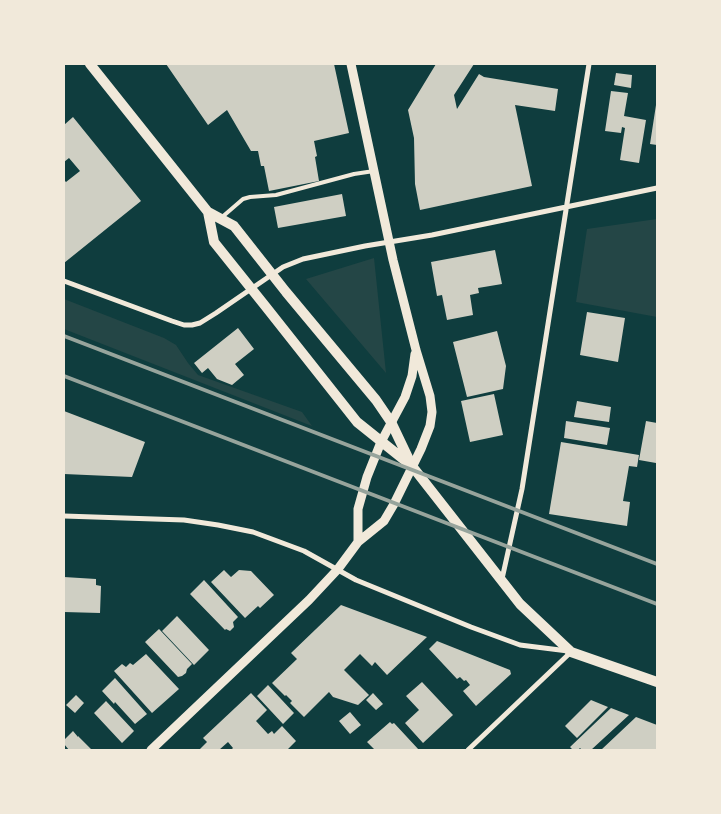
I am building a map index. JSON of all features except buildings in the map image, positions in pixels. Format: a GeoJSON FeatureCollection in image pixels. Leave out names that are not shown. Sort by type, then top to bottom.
{"type":"FeatureCollection","features":[{"type":"Feature","properties":{"kind":"main road"},"geometry":{"type":"LineString","coordinates":[[90,64],[208,212],[234,226],[376,400],[391,422],[403,456]]}},
{"type":"Feature","properties":{"kind":"main road"},"geometry":{"type":"LineString","coordinates":[[208,212],[214,242],[357,422],[380,445],[403,456],[412,466],[520,604],[571,652],[657,682]]}},
{"type":"Feature","properties":{"kind":"street"},"geometry":{"type":"LineString","coordinates":[[152,750],[309,600],[338,569],[358,542],[384,521],[421,449],[430,426],[432,412],[430,396],[416,350],[389,242],[351,64]]}},
{"type":"Feature","properties":{"kind":"street"},"geometry":{"type":"LineString","coordinates":[[502,580],[522,489],[589,64]]}},
{"type":"Feature","properties":{"kind":"street"},"geometry":{"type":"LineString","coordinates":[[64,281],[172,322],[192,326],[216,313],[283,267],[303,259],[357,247],[432,235],[657,188]]}},
{"type":"Feature","properties":{"kind":"street"},"geometry":{"type":"LineString","coordinates":[[358,542],[358,509],[368,473],[391,422],[405,398],[412,376],[416,350]]}},
{"type":"Feature","properties":{"kind":"street"},"geometry":{"type":"LineString","coordinates":[[64,516],[184,520],[218,524],[253,532],[292,545],[356,580],[520,645],[571,652]]}},
{"type":"Feature","properties":{"kind":"street"},"geometry":{"type":"LineString","coordinates":[[468,750],[571,652]]}},
{"type":"Feature","properties":{"kind":"lane"},"geometry":{"type":"LineString","coordinates":[[220,218],[243,199],[276,195],[354,174],[374,171]]}},
{"type":"Feature","properties":{"kind":"shaded area"},"geometry":{"type":"Polygon","coordinates":[[[657,219],[657,317],[576,302],[587,229],[657,219]]]}},
{"type":"Feature","properties":{"kind":"shaded area"},"geometry":{"type":"Polygon","coordinates":[[[374,258],[386,373],[306,279],[374,258]]]}},
{"type":"Feature","properties":{"kind":"shaded area"},"geometry":{"type":"Polygon","coordinates":[[[64,299],[164,338],[176,345],[198,375],[302,412],[312,426],[64,329],[64,299]]]}},
{"type":"Feature","properties":{"kind":"railway"},"geometry":{"type":"LineString","coordinates":[[64,336],[657,564]]}},
{"type":"Feature","properties":{"kind":"railway"},"geometry":{"type":"LineString","coordinates":[[64,376],[657,604]]}}]}
